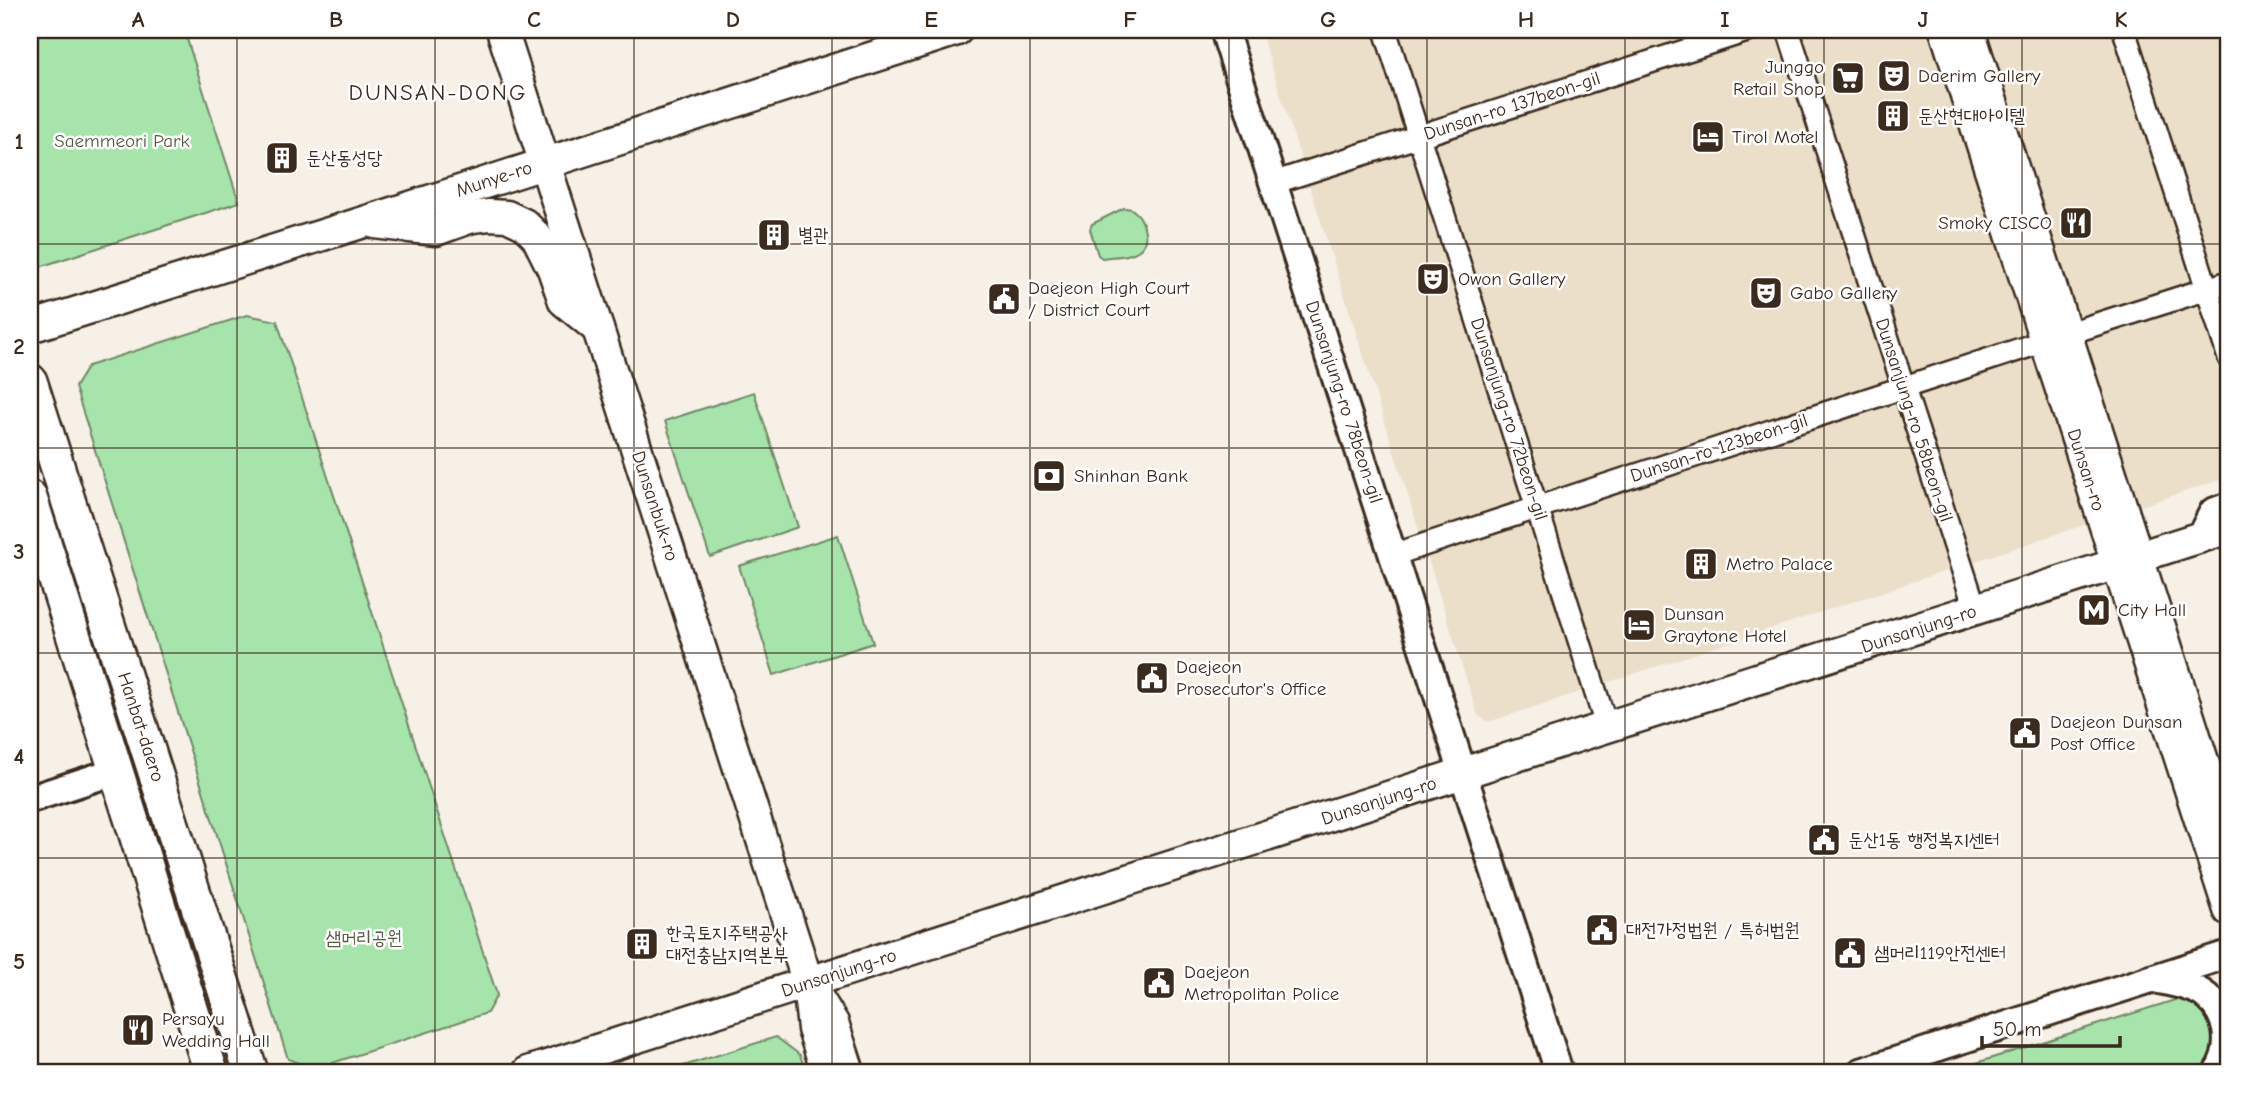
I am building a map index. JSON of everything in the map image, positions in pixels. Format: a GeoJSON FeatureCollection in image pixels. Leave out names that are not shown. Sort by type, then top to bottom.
{"type":"FeatureCollection","features":[{"type":"Feature","properties":{"kind":"main road","name":"Dunsanbuk-ro"},"geometry":{"type":"LineString","coordinates":[[502,30],[808,983],[813,1029],[827,1072]]}},
{"type":"Feature","properties":{"kind":"main road","name":"Munye-ro"},"geometry":{"type":"LineString","coordinates":[[30,327],[957,30]]}},
{"type":"Feature","properties":{"kind":"main road","name":"Dunsan-ro"},"geometry":{"type":"LineString","coordinates":[[1945,30],[2056,337]]}},
{"type":"Feature","properties":{"kind":"main road","name":"Dunsan-ro"},"geometry":{"type":"LineString","coordinates":[[1969,30],[2056,337],[2128,562],[2229,910]]}},
{"type":"Feature","properties":{"kind":"main road"},"geometry":{"type":"LineString","coordinates":[[364,222],[436,230],[472,217],[507,216],[524,224],[537,237],[554,269],[564,301],[598,329]]}},
{"type":"Feature","properties":{"kind":"main road","name":"Hanbat-daero"},"geometry":{"type":"LineString","coordinates":[[30,382],[251,1072]]}},
{"type":"Feature","properties":{"kind":"main road","name":"Hanbat-daero"},"geometry":{"type":"LineString","coordinates":[[30,498],[211,1072]]}},
{"type":"Feature","properties":{"kind":"main road","name":"Dunsanjung-ro"},"geometry":{"type":"LineString","coordinates":[[528,1072],[2229,528]]}},
{"type":"Feature","properties":{"kind":"main road","name":"Dunsan-ro"},"geometry":{"type":"LineString","coordinates":[[2128,562],[2229,842]]}},
{"type":"Feature","properties":{"kind":"main road","name":"Dunsanbuk-ro"},"geometry":{"type":"LineString","coordinates":[[808,983],[833,1023],[849,1072]]}},
{"type":"Feature","properties":{"kind":"street","name":"Dunsanjung-ro 78beon-gil"},"geometry":{"type":"LineString","coordinates":[[1224,30],[1559,1072]]}},
{"type":"Feature","properties":{"kind":"street","name":"Dunsanjung-ro 72beon-gil"},"geometry":{"type":"LineString","coordinates":[[1387,30],[1607,728]]}},
{"type":"Feature","properties":{"kind":"street","name":"Dunsan-ro 137beon-gil"},"geometry":{"type":"LineString","coordinates":[[1273,183],[1750,30]]}},
{"type":"Feature","properties":{"kind":"street","name":"Dunsanjung-ro 58beon-gil"},"geometry":{"type":"LineString","coordinates":[[1788,30],[1976,611]]}},
{"type":"Feature","properties":{"kind":"street"},"geometry":{"type":"LineString","coordinates":[[2124,30],[2229,358]]}},
{"type":"Feature","properties":{"kind":"street","name":"Dunsan-ro 123beon-gil"},"geometry":{"type":"LineString","coordinates":[[1393,555],[2229,282]]}},
{"type":"Feature","properties":{"kind":"street"},"geometry":{"type":"LineString","coordinates":[[2199,539],[2213,512],[2229,506]]}},
{"type":"Feature","properties":{"kind":"street"},"geometry":{"type":"LineString","coordinates":[[30,799],[116,771]]}},
{"type":"Feature","properties":{"kind":"street"},"geometry":{"type":"LineString","coordinates":[[1861,1072],[2229,954]]}},
{"type":"Feature","properties":{"kind":"street"},"geometry":{"type":"LineString","coordinates":[[2154,979],[2202,993],[2216,1006],[2225,1023],[2228,1039],[2226,1055],[2217,1072]]}},
{"type":"Feature","properties":{"kind":"shaded area"},"geometry":{"type":"Polygon","coordinates":[[[1260,30],[2229,30],[2229,477],[1489,722],[1478,716],[1260,30]]]}},
{"type":"Feature","properties":{"kind":"green space","name":"Saemmeori Park"},"geometry":{"type":"Polygon","coordinates":[[[30,30],[184,30],[239,202],[30,270],[30,30]]]}},
{"type":"Feature","properties":{"kind":"green space"},"geometry":{"type":"Polygon","coordinates":[[[1124,208],[1138,214],[1145,230],[1145,242],[1139,250],[1131,254],[1102,258],[1098,255],[1090,229],[1092,224],[1124,208]]]}},
{"type":"Feature","properties":{"kind":"green space","name":"샘머리공원"},"geometry":{"type":"Polygon","coordinates":[[[247,315],[277,321],[497,995],[487,1013],[314,1069],[288,1059],[75,387],[88,366],[247,315]]]}},
{"type":"Feature","properties":{"kind":"green space"},"geometry":{"type":"Polygon","coordinates":[[[754,392],[798,527],[710,557],[665,421],[754,392]]]}},
{"type":"Feature","properties":{"kind":"green space"},"geometry":{"type":"Polygon","coordinates":[[[838,535],[873,643],[774,675],[739,566],[838,535]]]}},
{"type":"Feature","properties":{"kind":"green space"},"geometry":{"type":"Polygon","coordinates":[[[2178,999],[2188,1000],[2206,1009],[2218,1042],[2207,1063],[2191,1072],[1948,1072],[2178,999]]]}},
{"type":"Feature","properties":{"kind":"green space"},"geometry":{"type":"Polygon","coordinates":[[[776,1037],[800,1055],[806,1072],[664,1072],[776,1037]]]}},
{"type":"Feature","properties":{"kind":"place","name":"Daerim Gallery"},"geometry":{"type":"Point","coordinates":[1894,76]}},
{"type":"Feature","properties":{"kind":"place","name":"Junggo Retail Shop"},"geometry":{"type":"Point","coordinates":[1848,78]}},
{"type":"Feature","properties":{"kind":"place","name":"둔산현대아이텔"},"geometry":{"type":"Point","coordinates":[1893,116]}},
{"type":"Feature","properties":{"kind":"place","name":"Tirol Motel"},"geometry":{"type":"Point","coordinates":[1708,137]}},
{"type":"Feature","properties":{"kind":"place","name":"둔산동성당"},"geometry":{"type":"Point","coordinates":[282,158]}},
{"type":"Feature","properties":{"kind":"place","name":"Smoky CISCO"},"geometry":{"type":"Point","coordinates":[2076,223]}},
{"type":"Feature","properties":{"kind":"place","name":"별관"},"geometry":{"type":"Point","coordinates":[774,235]}},
{"type":"Feature","properties":{"kind":"place","name":"Owon Gallery"},"geometry":{"type":"Point","coordinates":[1433,279]}},
{"type":"Feature","properties":{"kind":"place","name":"Gabo Gallery"},"geometry":{"type":"Point","coordinates":[1766,293]}},
{"type":"Feature","properties":{"kind":"place","name":"Daejeon High Court / District Court"},"geometry":{"type":"Point","coordinates":[1004,299]}},
{"type":"Feature","properties":{"kind":"place","name":"Shinhan Bank"},"geometry":{"type":"Point","coordinates":[1049,476]}},
{"type":"Feature","properties":{"kind":"place","name":"Metro Palace"},"geometry":{"type":"Point","coordinates":[1701,564]}},
{"type":"Feature","properties":{"kind":"place","name":"City Hall"},"geometry":{"type":"Point","coordinates":[2094,610]}},
{"type":"Feature","properties":{"kind":"place","name":"Dunsan Graytone Hotel"},"geometry":{"type":"Point","coordinates":[1639,625]}},
{"type":"Feature","properties":{"kind":"place","name":"Daejeon Prosecutor's Office"},"geometry":{"type":"Point","coordinates":[1152,678]}},
{"type":"Feature","properties":{"kind":"place","name":"Daejeon Dunsan Post Office"},"geometry":{"type":"Point","coordinates":[2025,733]}},
{"type":"Feature","properties":{"kind":"place","name":"둔산1동 행정복지센터"},"geometry":{"type":"Point","coordinates":[1824,840]}},
{"type":"Feature","properties":{"kind":"place","name":"대전가정법원 / 특허법원"},"geometry":{"type":"Point","coordinates":[1602,930]}},
{"type":"Feature","properties":{"kind":"place","name":"한국토지주택공사 대전충남지역본부"},"geometry":{"type":"Point","coordinates":[642,944]}},
{"type":"Feature","properties":{"kind":"place","name":"샘머리119안전센터"},"geometry":{"type":"Point","coordinates":[1850,953]}},
{"type":"Feature","properties":{"kind":"place","name":"Daejeon Metropolitan Police"},"geometry":{"type":"Point","coordinates":[1159,983]}},
{"type":"Feature","properties":{"kind":"place","name":"Persayu Wedding Hall"},"geometry":{"type":"Point","coordinates":[138,1030]}},
{"type":"Feature","properties":{"kind":"district","name":"DUNSAN-DONG"},"geometry":{"type":"Point","coordinates":[438,92]}}]}
